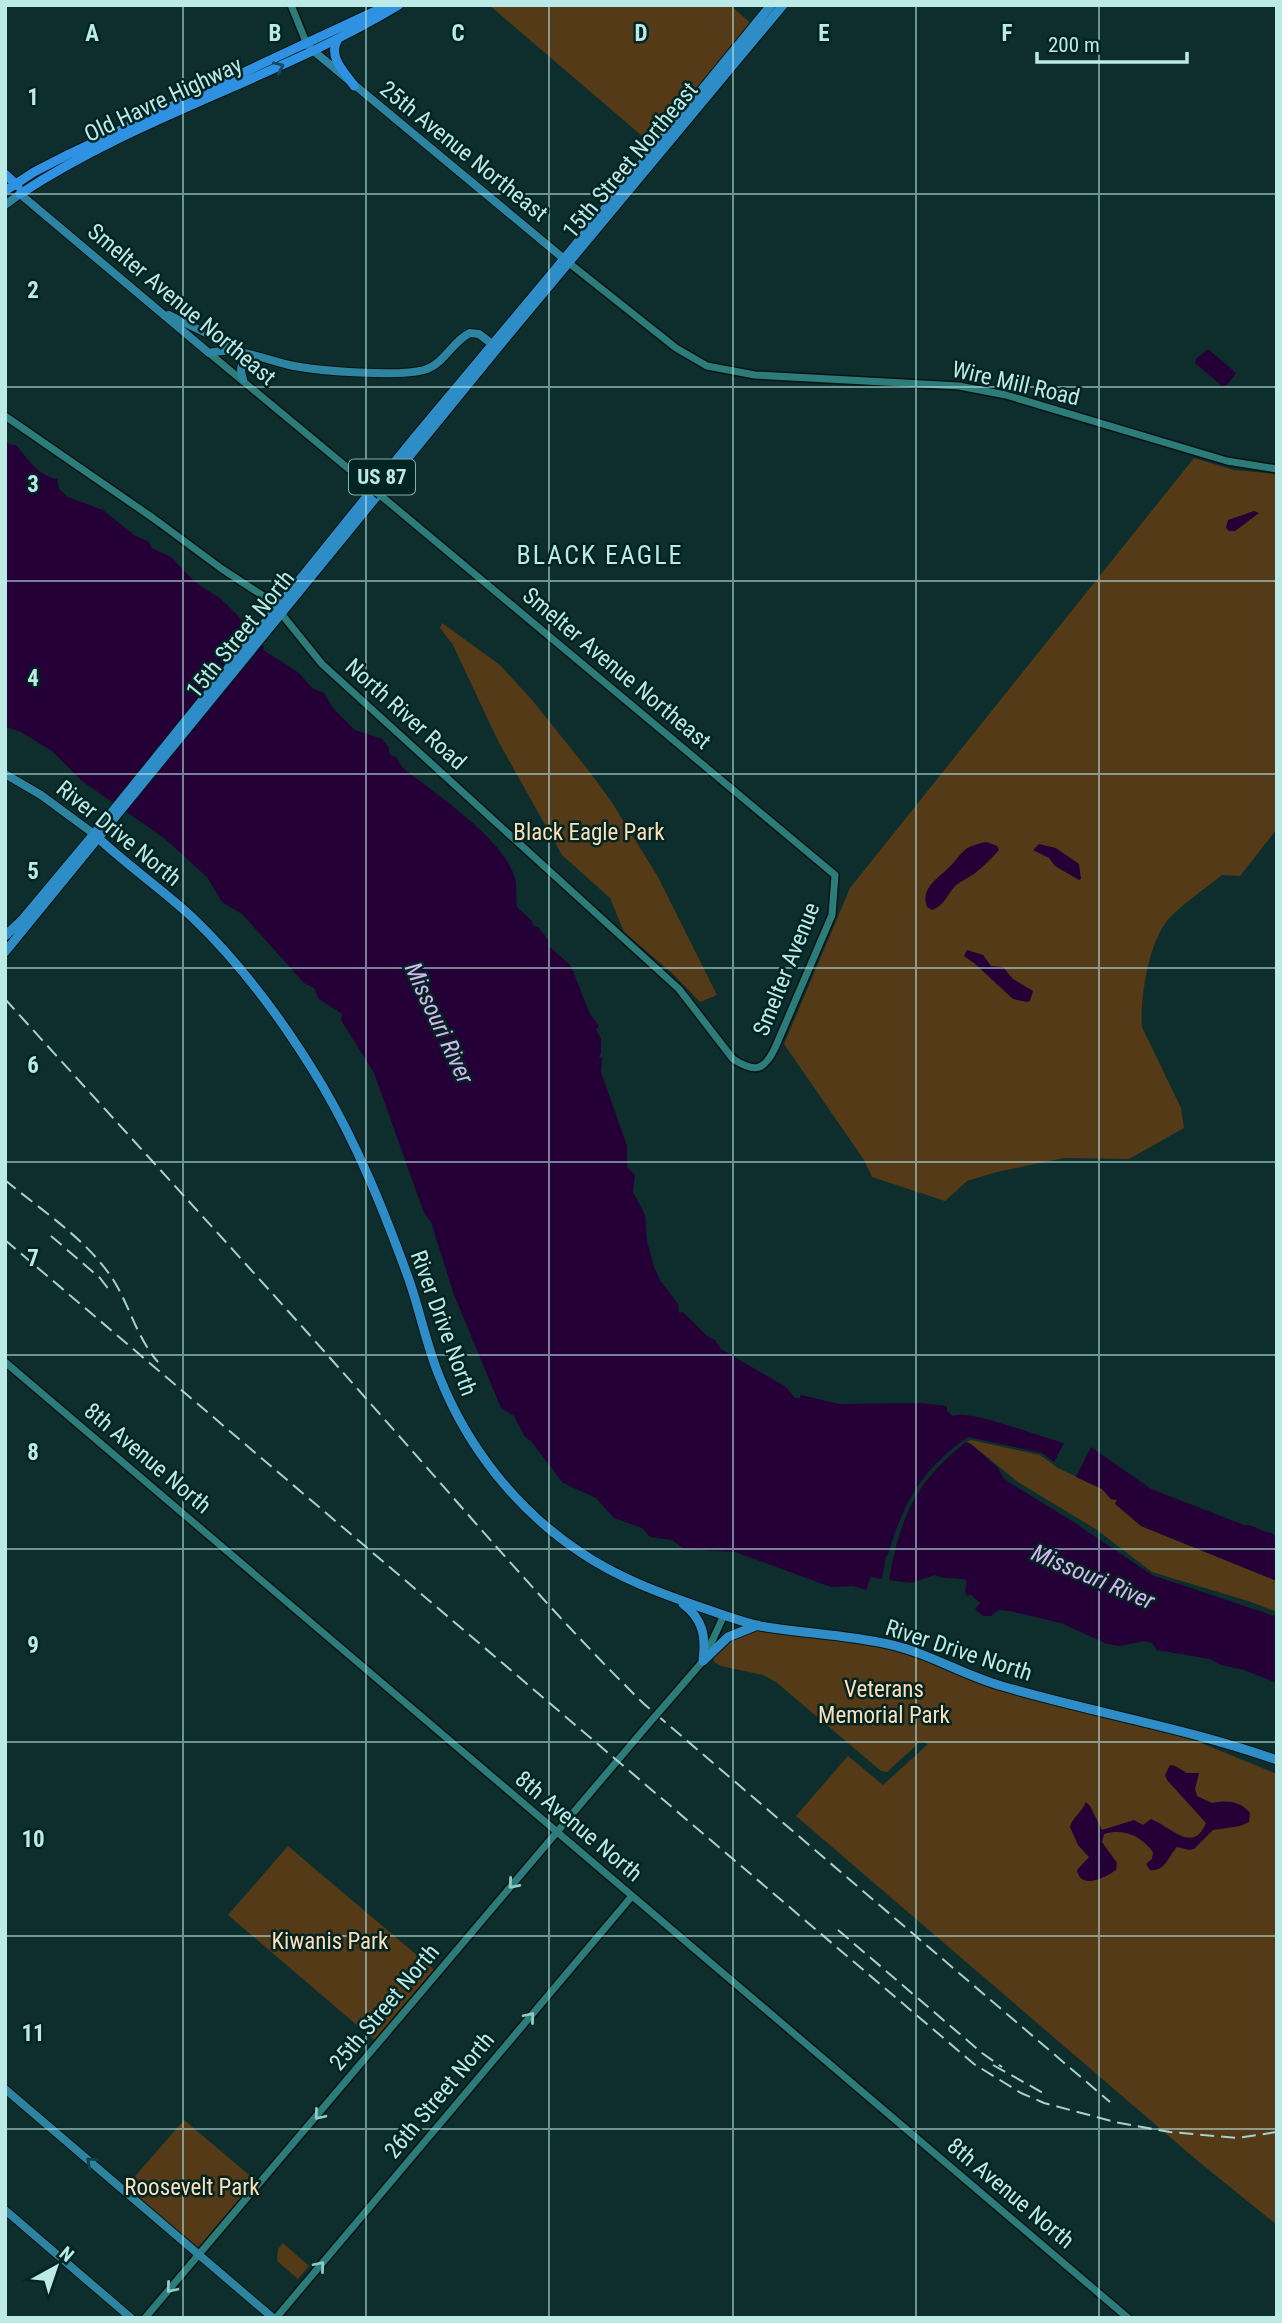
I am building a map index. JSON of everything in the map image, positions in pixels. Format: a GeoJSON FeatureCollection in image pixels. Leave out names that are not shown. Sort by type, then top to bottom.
{"type":"FeatureCollection","features":[{"type":"Feature","properties":{"kind":"highway","name":"Old Havre Highway"},"geometry":{"type":"LineString","coordinates":[[6,189],[69,154],[388,5]]}},
{"type":"Feature","properties":{"kind":"highway","name":"Old Havre Highway"},"geometry":{"type":"LineString","coordinates":[[20,194],[72,162],[313,51],[399,5]]}},
{"type":"Feature","properties":{"kind":"highway"},"geometry":{"type":"LineString","coordinates":[[339,38],[334,45],[334,54],[355,86]]}},
{"type":"Feature","properties":{"kind":"highway"},"geometry":{"type":"LineString","coordinates":[[5,174],[17,183],[20,194]]}},
{"type":"Feature","properties":{"kind":"highway","name":"Smelter Avenue Northeast"},"geometry":{"type":"LineString","coordinates":[[6,189],[20,194]]}},
{"type":"Feature","properties":{"kind":"main road","name":"15th Street Northeast"},"geometry":{"type":"LineString","coordinates":[[567,261],[771,5]]}},
{"type":"Feature","properties":{"kind":"main road","name":"15th Street Northeast"},"geometry":{"type":"LineString","coordinates":[[502,338],[783,5]]}},
{"type":"Feature","properties":{"kind":"main road","name":"25th Avenue Northeast"},"geometry":{"type":"LineString","coordinates":[[306,42],[313,51],[567,261]]}},
{"type":"Feature","properties":{"kind":"main road"},"geometry":{"type":"LineString","coordinates":[[5,205],[20,194]]}},
{"type":"Feature","properties":{"kind":"main road","name":"Smelter Avenue Northeast"},"geometry":{"type":"LineString","coordinates":[[20,194],[209,353]]}},
{"type":"Feature","properties":{"kind":"main road"},"geometry":{"type":"LineString","coordinates":[[151,305],[222,341],[232,350]]}},
{"type":"Feature","properties":{"kind":"main road"},"geometry":{"type":"LineString","coordinates":[[209,353],[232,350],[295,366],[404,372],[423,370],[434,365],[470,333],[479,334],[495,346]]}},
{"type":"Feature","properties":{"kind":"main road","name":"15th Street North"},"geometry":{"type":"LineString","coordinates":[[5,952],[502,338]]}},
{"type":"Feature","properties":{"kind":"main road"},"geometry":{"type":"LineString","coordinates":[[243,379],[239,370],[250,355]]}},
{"type":"Feature","properties":{"kind":"main road","name":"River Drive North"},"geometry":{"type":"LineString","coordinates":[[5,774],[41,795],[190,915],[229,956],[284,1027],[322,1085],[378,1197],[448,1398],[472,1442],[488,1464],[526,1508],[564,1541],[583,1555],[626,1578],[723,1615],[758,1625],[867,1640],[910,1650],[997,1685],[1199,1735],[1277,1760]]}},
{"type":"Feature","properties":{"kind":"main road","name":"15th Street North"},"geometry":{"type":"LineString","coordinates":[[8,934],[96,837]]}},
{"type":"Feature","properties":{"kind":"main road"},"geometry":{"type":"LineString","coordinates":[[676,1598],[695,1613],[699,1620],[705,1643],[703,1661]]}},
{"type":"Feature","properties":{"kind":"main road"},"geometry":{"type":"LineString","coordinates":[[703,1661],[728,1637],[758,1625]]}},
{"type":"Feature","properties":{"kind":"main road"},"geometry":{"type":"LineString","coordinates":[[5,2089],[275,2318]]}},
{"type":"Feature","properties":{"kind":"main road"},"geometry":{"type":"LineString","coordinates":[[5,2210],[131,2318]]}},
{"type":"Feature","properties":{"kind":"street","name":"25th Avenue Northeast"},"geometry":{"type":"LineString","coordinates":[[291,5],[306,42]]}},
{"type":"Feature","properties":{"kind":"street","name":"25th Avenue Northeast"},"geometry":{"type":"LineString","coordinates":[[567,261],[676,348],[699,362]]}},
{"type":"Feature","properties":{"kind":"street","name":"Smelter Avenue Northeast"},"geometry":{"type":"LineString","coordinates":[[209,353],[835,875]]}},
{"type":"Feature","properties":{"kind":"street","name":"Wire Mill Road"},"geometry":{"type":"LineString","coordinates":[[699,362],[725,371],[755,375],[959,386],[1006,395],[1227,461],[1277,469]]}},
{"type":"Feature","properties":{"kind":"street","name":"North River Road"},"geometry":{"type":"LineString","coordinates":[[5,416],[280,610],[322,664],[679,989],[733,1059],[755,1069]]}},
{"type":"Feature","properties":{"kind":"street","name":"Smelter Avenue"},"geometry":{"type":"LineString","coordinates":[[755,1069],[769,1060],[832,915],[835,875]]}},
{"type":"Feature","properties":{"kind":"street","name":"8th Avenue North"},"geometry":{"type":"LineString","coordinates":[[5,1362],[1128,2318]]}},
{"type":"Feature","properties":{"kind":"street"},"geometry":{"type":"LineString","coordinates":[[703,1661],[723,1615]]}},
{"type":"Feature","properties":{"kind":"street","name":"25th Street North"},"geometry":{"type":"LineString","coordinates":[[145,2318],[703,1661]]}},
{"type":"Feature","properties":{"kind":"street","name":"26th Street North"},"geometry":{"type":"LineString","coordinates":[[275,2318],[632,1896]]}},
{"type":"Feature","properties":{"kind":"green space"},"geometry":{"type":"Polygon","coordinates":[[[489,5],[730,5],[754,26],[655,147],[489,5]]]}},
{"type":"Feature","properties":{"kind":"green space"},"geometry":{"type":"Polygon","coordinates":[[[1194,458],[1234,470],[1277,474],[1277,829],[1240,876],[1222,875],[1176,912],[1158,935],[1149,960],[1142,1003],[1142,1027],[1181,1108],[1184,1128],[1129,1159],[1064,1158],[997,1172],[967,1181],[945,1201],[872,1177],[864,1160],[784,1044],[850,888],[1194,458]]]}},
{"type":"Feature","properties":{"kind":"green space","name":"Black Eagle Park"},"geometry":{"type":"Polygon","coordinates":[[[442,623],[500,665],[589,771],[658,877],[717,995],[700,1002],[673,974],[624,932],[610,898],[562,855],[497,739],[453,645],[440,628],[442,623]]]}},
{"type":"Feature","properties":{"kind":"green space"},"geometry":{"type":"Polygon","coordinates":[[[971,1440],[1040,1455],[1058,1468],[1102,1489],[1111,1499],[1117,1500],[1141,1526],[1277,1581],[1277,1612],[1152,1572],[1097,1530],[1018,1482],[966,1442],[971,1440]]]}},
{"type":"Feature","properties":{"kind":"green space","name":"Veterans Memorial Park"},"geometry":{"type":"Polygon","coordinates":[[[763,1630],[914,1654],[991,1688],[1184,1736],[1277,1774],[1277,2225],[1199,2162],[796,1816],[848,1756],[883,1785],[928,1744],[921,1741],[887,1772],[881,1771],[776,1682],[763,1675],[714,1662],[713,1655],[730,1642],[763,1630]]]}},
{"type":"Feature","properties":{"kind":"green space","name":"Kiwanis Park"},"geometry":{"type":"Polygon","coordinates":[[[288,1846],[438,1973],[379,2044],[228,1915],[288,1846]]]}},
{"type":"Feature","properties":{"kind":"green space","name":"Roosevelt Park"},"geometry":{"type":"Polygon","coordinates":[[[184,2120],[260,2184],[199,2254],[123,2190],[184,2120]]]}},
{"type":"Feature","properties":{"kind":"green space"},"geometry":{"type":"Polygon","coordinates":[[[283,2243],[309,2266],[298,2279],[277,2261],[278,2249],[283,2243]]]}},
{"type":"Feature","properties":{"kind":"water"},"geometry":{"type":"Polygon","coordinates":[[[1208,349],[1236,373],[1227,385],[1222,386],[1195,363],[1208,349]]]}},
{"type":"Feature","properties":{"kind":"water","name":"Missouri River"},"geometry":{"type":"Polygon","coordinates":[[[5,441],[16,445],[39,471],[57,479],[59,489],[68,497],[103,510],[134,535],[149,542],[152,548],[171,557],[195,582],[221,599],[243,621],[248,631],[264,647],[263,650],[299,673],[312,688],[324,693],[333,708],[355,730],[382,739],[388,746],[390,755],[396,757],[403,768],[467,818],[498,849],[509,864],[515,879],[517,907],[532,921],[533,926],[538,927],[549,941],[549,946],[571,966],[590,1014],[599,1026],[596,1029],[601,1039],[601,1072],[627,1146],[627,1167],[635,1175],[633,1192],[645,1215],[647,1241],[654,1267],[678,1304],[679,1313],[683,1312],[707,1336],[715,1340],[721,1349],[786,1387],[795,1398],[800,1398],[801,1395],[839,1404],[920,1403],[947,1406],[947,1411],[953,1416],[974,1416],[1064,1443],[1054,1462],[1042,1453],[968,1437],[939,1461],[917,1488],[900,1519],[886,1556],[882,1579],[871,1577],[866,1590],[853,1586],[831,1587],[735,1552],[684,1549],[672,1540],[650,1537],[642,1528],[614,1518],[596,1498],[563,1483],[525,1437],[514,1416],[501,1408],[454,1295],[431,1222],[424,1213],[374,1073],[341,1020],[342,1014],[319,999],[314,988],[304,983],[242,914],[222,902],[207,877],[164,838],[82,781],[52,751],[19,731],[5,727],[5,441]]]}},
{"type":"Feature","properties":{"kind":"water"},"geometry":{"type":"Polygon","coordinates":[[[1254,511],[1259,513],[1235,531],[1226,528],[1228,520],[1254,511]]]}},
{"type":"Feature","properties":{"kind":"water"},"geometry":{"type":"Polygon","coordinates":[[[987,842],[997,846],[999,850],[977,872],[955,886],[940,906],[932,910],[927,907],[926,893],[933,882],[966,849],[987,842]]]}},
{"type":"Feature","properties":{"kind":"water"},"geometry":{"type":"Polygon","coordinates":[[[1039,844],[1056,848],[1079,864],[1081,879],[1055,866],[1049,858],[1033,850],[1039,844]]]}},
{"type":"Feature","properties":{"kind":"water"},"geometry":{"type":"Polygon","coordinates":[[[967,950],[983,955],[991,966],[1003,967],[1013,979],[1033,991],[1030,1001],[1013,999],[964,956],[967,950]]]}},
{"type":"Feature","properties":{"kind":"water","name":"Missouri River"},"geometry":{"type":"Polygon","coordinates":[[[966,1442],[998,1468],[1004,1479],[1152,1575],[1277,1617],[1277,1683],[1210,1659],[1157,1650],[1152,1643],[1144,1641],[1120,1646],[1107,1644],[1061,1623],[1010,1611],[998,1610],[991,1616],[983,1616],[975,1609],[980,1603],[965,1593],[967,1580],[935,1575],[911,1583],[889,1580],[898,1538],[912,1503],[934,1472],[966,1442]]]}},
{"type":"Feature","properties":{"kind":"water"},"geometry":{"type":"Polygon","coordinates":[[[1091,1447],[1151,1489],[1272,1533],[1277,1538],[1277,1581],[1141,1526],[1115,1504],[1117,1500],[1111,1499],[1102,1489],[1076,1477],[1091,1447]]]}},
{"type":"Feature","properties":{"kind":"water"},"geometry":{"type":"Polygon","coordinates":[[[1170,1765],[1187,1773],[1199,1773],[1195,1789],[1197,1796],[1212,1803],[1228,1802],[1242,1806],[1250,1813],[1249,1822],[1213,1830],[1194,1849],[1177,1847],[1163,1866],[1155,1870],[1150,1870],[1146,1864],[1152,1859],[1153,1852],[1143,1842],[1125,1833],[1104,1834],[1102,1842],[1117,1863],[1116,1870],[1094,1881],[1083,1880],[1077,1870],[1089,1857],[1078,1845],[1070,1827],[1086,1802],[1102,1830],[1134,1820],[1143,1825],[1151,1819],[1188,1838],[1201,1832],[1206,1823],[1167,1780],[1165,1775],[1170,1765]]]}},
{"type":"Feature","properties":{"kind":"railway"},"geometry":{"type":"LineString","coordinates":[[5,999],[280,1301],[538,1594],[644,1704],[1110,2102]]}},
{"type":"Feature","properties":{"kind":"railway"},"geometry":{"type":"LineString","coordinates":[[5,1180],[78,1239],[103,1266],[120,1291],[145,1343],[158,1362]]}},
{"type":"Feature","properties":{"kind":"railway"},"geometry":{"type":"LineString","coordinates":[[51,1236],[100,1278],[110,1291]]}},
{"type":"Feature","properties":{"kind":"railway"},"geometry":{"type":"LineString","coordinates":[[5,1240],[974,2064],[1021,2093],[1044,2103],[1115,2122],[1170,2132],[1237,2138],[1277,2132]]}},
{"type":"Feature","properties":{"kind":"railway"},"geometry":{"type":"LineString","coordinates":[[838,1930],[1002,2067]]}},
{"type":"Feature","properties":{"kind":"railway"},"geometry":{"type":"LineString","coordinates":[[993,2065],[1045,2094]]}},
{"type":"Feature","properties":{"kind":"district","name":"BLACK EAGLE"},"geometry":{"type":"Point","coordinates":[600,555]}}]}
